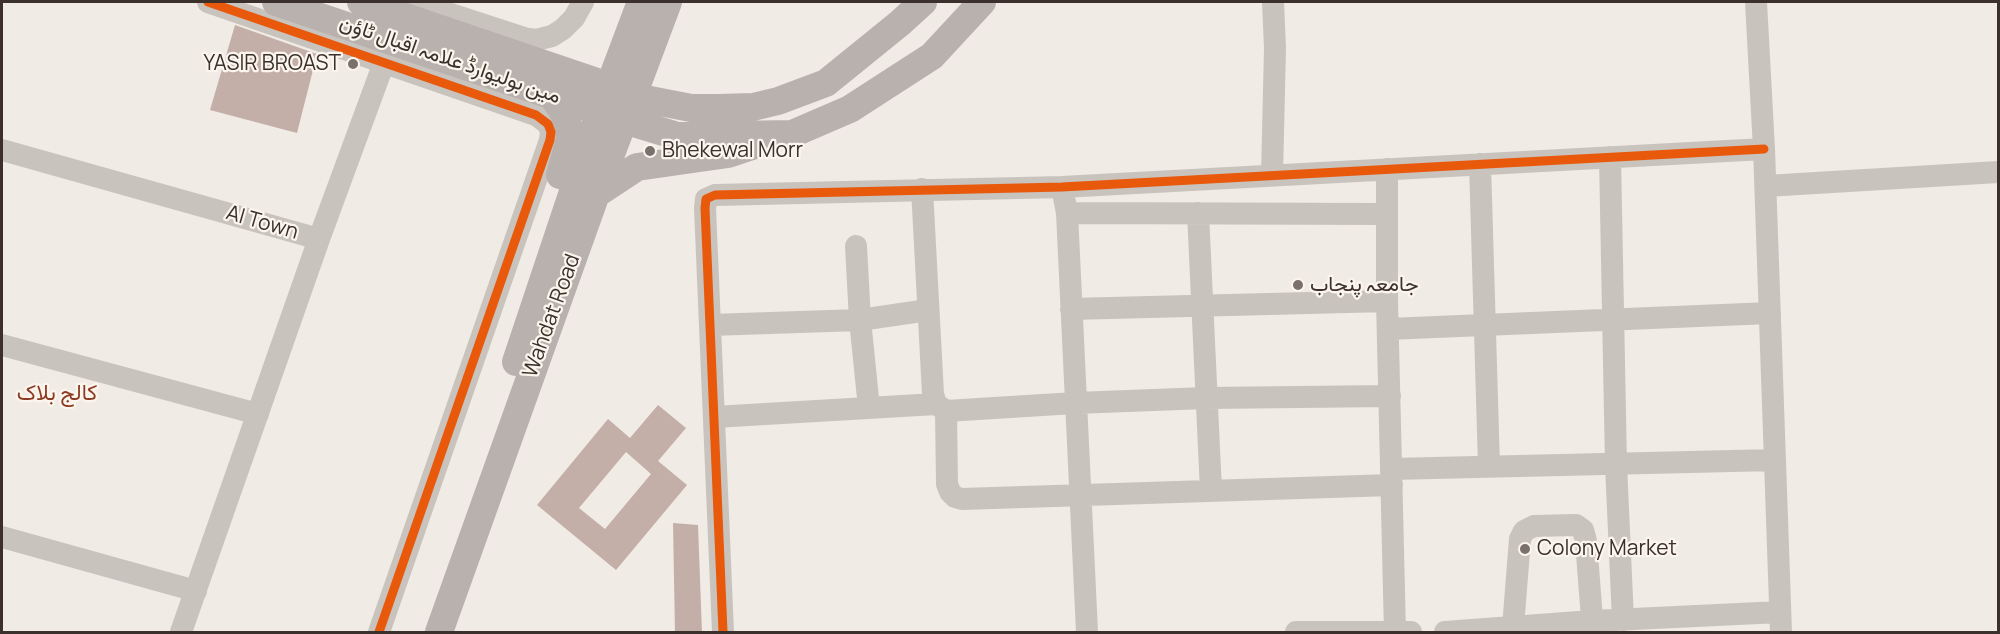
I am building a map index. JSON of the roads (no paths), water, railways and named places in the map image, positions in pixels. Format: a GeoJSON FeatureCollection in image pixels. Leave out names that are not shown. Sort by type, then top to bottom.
{"type":"FeatureCollection","features":[{"type":"Feature","properties":{"kind":"main road","name":"مین بولیوارڈ علامہ اقبال ٹاؤن"},"geometry":{"type":"LineString","coordinates":[[276,2],[388,52],[551,94],[616,103]]}},
{"type":"Feature","properties":{"kind":"main road","name":"مین بولیوارڈ علامہ اقبال ٹاؤن"},"geometry":{"type":"LineString","coordinates":[[361,2],[471,29],[616,103]]}},
{"type":"Feature","properties":{"kind":"main road","name":"Wahdat Road"},"geometry":{"type":"LineString","coordinates":[[439,633],[596,194],[641,2]]}},
{"type":"Feature","properties":{"kind":"main road","name":"Wahdat Road"},"geometry":{"type":"LineString","coordinates":[[420,633],[529,322],[616,103],[668,2]]}},
{"type":"Feature","properties":{"kind":"main road"},"geometry":{"type":"LineString","coordinates":[[616,103],[691,108],[753,107],[778,101],[826,83],[923,2]]}},
{"type":"Feature","properties":{"kind":"main road"},"geometry":{"type":"LineString","coordinates":[[596,194],[637,167],[728,154],[792,134],[850,109],[932,56],[982,2]]}},
{"type":"Feature","properties":{"kind":"main road"},"geometry":{"type":"LineString","coordinates":[[529,322],[525,284],[570,139],[566,119],[551,94]]}},
{"type":"Feature","properties":{"kind":"main road"},"geometry":{"type":"LineString","coordinates":[[616,103],[677,136],[792,134]]}},
{"type":"Feature","properties":{"kind":"street"},"geometry":{"type":"LineString","coordinates":[[208,2],[388,52],[536,115],[548,124],[551,132],[379,633]]}},
{"type":"Feature","properties":{"kind":"street"},"geometry":{"type":"LineString","coordinates":[[414,2],[471,29],[536,40],[552,36],[563,29],[574,18],[583,2]]}},
{"type":"Feature","properties":{"kind":"street"},"geometry":{"type":"LineString","coordinates":[[1272,175],[1275,48],[1273,2]]}},
{"type":"Feature","properties":{"kind":"street"},"geometry":{"type":"LineString","coordinates":[[1445,633],[1513,627],[1592,627],[1623,620],[1781,622],[1766,186],[1756,2]]}},
{"type":"Feature","properties":{"kind":"street","name":"AI Town"},"geometry":{"type":"LineString","coordinates":[[2,150],[319,239],[388,52]]}},
{"type":"Feature","properties":{"kind":"street"},"geometry":{"type":"LineString","coordinates":[[723,633],[706,199],[715,195],[1062,186],[1764,149]]}},
{"type":"Feature","properties":{"kind":"street"},"geometry":{"type":"LineString","coordinates":[[1610,157],[1616,465],[1623,620]]}},
{"type":"Feature","properties":{"kind":"street"},"geometry":{"type":"LineString","coordinates":[[1480,164],[1489,466]]}},
{"type":"Feature","properties":{"kind":"street"},"geometry":{"type":"LineString","coordinates":[[1386,169],[1395,632]]}},
{"type":"Feature","properties":{"kind":"street"},"geometry":{"type":"LineString","coordinates":[[1766,186],[1998,172]]}},
{"type":"Feature","properties":{"kind":"street"},"geometry":{"type":"LineString","coordinates":[[1062,186],[1066,213],[1087,633]]}},
{"type":"Feature","properties":{"kind":"street"},"geometry":{"type":"LineString","coordinates":[[922,189],[933,394],[941,407],[947,484],[955,497],[962,499],[1211,491],[1392,477],[1489,466],[1775,460]]}},
{"type":"Feature","properties":{"kind":"street"},"geometry":{"type":"LineString","coordinates":[[1066,213],[1386,214]]}},
{"type":"Feature","properties":{"kind":"street"},"geometry":{"type":"LineString","coordinates":[[1198,213],[1211,491]]}},
{"type":"Feature","properties":{"kind":"street"},"geometry":{"type":"LineString","coordinates":[[181,633],[319,239]]}},
{"type":"Feature","properties":{"kind":"street"},"geometry":{"type":"LineString","coordinates":[[855,246],[869,408]]}},
{"type":"Feature","properties":{"kind":"street"},"geometry":{"type":"LineString","coordinates":[[1071,309],[1387,301]]}},
{"type":"Feature","properties":{"kind":"street"},"geometry":{"type":"LineString","coordinates":[[710,325],[860,320],[928,310]]}},
{"type":"Feature","properties":{"kind":"street"},"geometry":{"type":"LineString","coordinates":[[1388,329],[1770,313]]}},
{"type":"Feature","properties":{"kind":"street"},"geometry":{"type":"LineString","coordinates":[[2,345],[258,414]]}},
{"type":"Feature","properties":{"kind":"street"},"geometry":{"type":"LineString","coordinates":[[714,417],[869,408],[1206,398],[1390,396]]}},
{"type":"Feature","properties":{"kind":"street"},"geometry":{"type":"LineString","coordinates":[[1513,627],[1520,539],[1524,531],[1534,526],[1576,525],[1583,530],[1586,541],[1592,627]]}},
{"type":"Feature","properties":{"kind":"street"},"geometry":{"type":"LineString","coordinates":[[2,537],[196,591]]}},
{"type":"Feature","properties":{"kind":"street"},"geometry":{"type":"LineString","coordinates":[[1296,633],[1411,633]]}},
{"type":"Feature","properties":{"kind":"place","name":"YASIR BROAST"},"geometry":{"type":"Point","coordinates":[353,64]}},
{"type":"Feature","properties":{"kind":"place","name":"Bhekewal Morr"},"geometry":{"type":"Point","coordinates":[650,151]}},
{"type":"Feature","properties":{"kind":"place","name":"جامعہ پنجاب"},"geometry":{"type":"Point","coordinates":[1298,285]}},
{"type":"Feature","properties":{"kind":"place","name":"Colony Market"},"geometry":{"type":"Point","coordinates":[1525,549]}},
{"type":"Feature","properties":{"kind":"district","name":"کالج بلاک"},"geometry":{"type":"Point","coordinates":[57,394]}}]}
